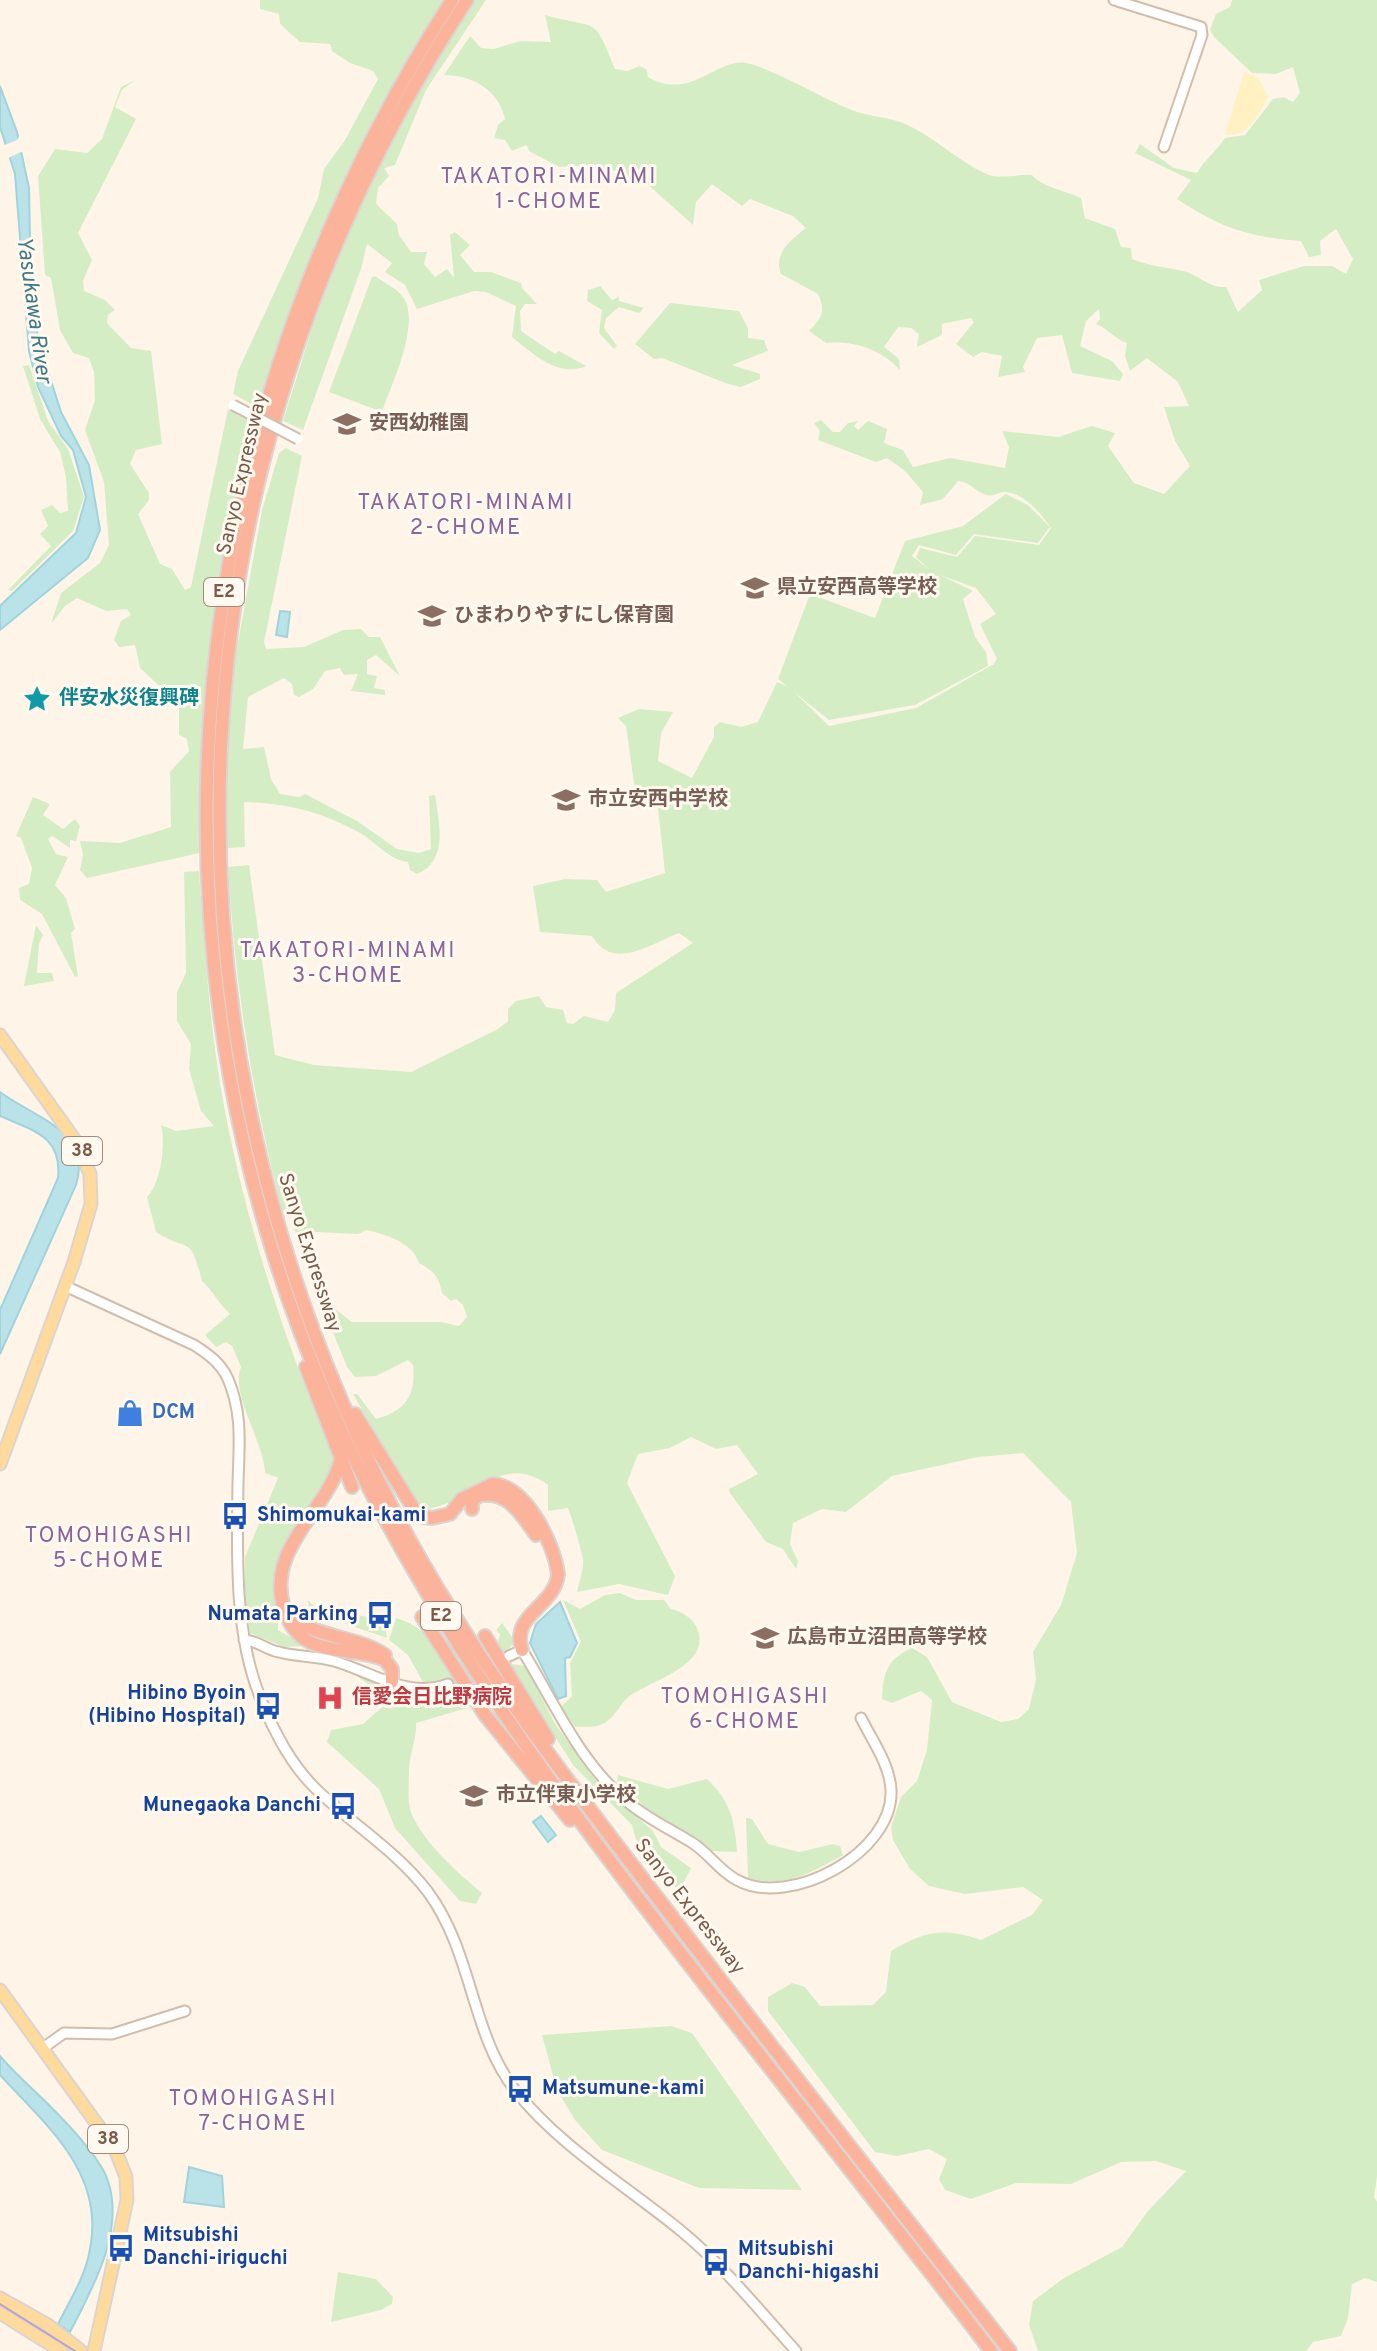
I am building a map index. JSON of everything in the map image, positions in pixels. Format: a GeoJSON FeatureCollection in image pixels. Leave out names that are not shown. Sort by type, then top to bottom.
{"type":"FeatureCollection","features":[{"type":"Feature","properties":{"kind":"highway","name":"Sanyo Expressway"},"geometry":{"type":"LineString","coordinates":[[452,0],[393,98],[349,183],[283,348],[241,494],[216,648],[208,736],[206,836],[215,975],[246,1156],[347,1443],[418,1576],[527,1746],[646,1911],[991,2351]]}},
{"type":"Feature","properties":{"kind":"highway","name":"Sanyo Expressway"},"geometry":{"type":"LineString","coordinates":[[467,0],[385,136],[337,240],[305,323],[259,473],[229,650],[218,781],[220,899],[226,974],[257,1152],[291,1290],[401,1524],[486,1663],[600,1824],[1010,2351]]}},
{"type":"Feature","properties":{"kind":"highway"},"geometry":{"type":"LineString","coordinates":[[291,1290],[302,1356],[352,1487]]}},
{"type":"Feature","properties":{"kind":"highway"},"geometry":{"type":"LineString","coordinates":[[291,1290],[356,1417],[415,1514],[426,1519],[450,1514],[462,1499],[493,1484],[513,1489],[527,1503],[558,1574],[551,1595],[522,1624],[519,1636],[522,1650]]}},
{"type":"Feature","properties":{"kind":"highway"},"geometry":{"type":"LineString","coordinates":[[341,1459],[317,1507],[287,1553],[280,1579],[282,1601],[290,1624],[302,1637],[326,1648],[383,1659],[392,1669],[392,1682]]}},
{"type":"Feature","properties":{"kind":"highway"},"geometry":{"type":"LineString","coordinates":[[347,1473],[335,1477],[289,1553],[283,1573],[284,1601],[290,1614],[303,1625],[357,1641],[383,1653],[394,1666],[392,1682]]}},
{"type":"Feature","properties":{"kind":"highway"},"geometry":{"type":"LineString","coordinates":[[472,1509],[474,1499],[484,1494],[510,1502],[522,1515],[553,1564],[551,1589],[518,1626],[517,1638],[522,1650]]}},
{"type":"Feature","properties":{"kind":"highway"},"geometry":{"type":"LineString","coordinates":[[422,1617],[485,1715],[646,1911]]}},
{"type":"Feature","properties":{"kind":"highway"},"geometry":{"type":"LineString","coordinates":[[485,1636],[600,1824]]}},
{"type":"Feature","properties":{"kind":"main road","name":"38"},"geometry":{"type":"LineString","coordinates":[[0,1035],[77,1143],[90,1174],[91,1204],[87,1225],[0,1464]]}},
{"type":"Feature","properties":{"kind":"main road","name":"38"},"geometry":{"type":"LineString","coordinates":[[0,1990],[115,2149],[126,2177],[127,2200],[94,2351]]}},
{"type":"Feature","properties":{"kind":"main road"},"geometry":{"type":"LineString","coordinates":[[0,2298],[51,2327],[65,2346]]}},
{"type":"Feature","properties":{"kind":"main road"},"geometry":{"type":"LineString","coordinates":[[0,2313],[45,2339],[81,2351]]}},
{"type":"Feature","properties":{"kind":"street"},"geometry":{"type":"LineString","coordinates":[[1114,0],[1201,27],[1202,35],[1164,147]]}},
{"type":"Feature","properties":{"kind":"street"},"geometry":{"type":"LineString","coordinates":[[233,405],[298,439]]}},
{"type":"Feature","properties":{"kind":"street"},"geometry":{"type":"LineString","coordinates":[[65,1286],[194,1345],[212,1358],[227,1377],[240,1427],[239,1548],[244,1640],[255,1686],[287,1754],[313,1786],[402,1863],[434,1903],[468,1973],[488,2041],[513,2087],[543,2121],[684,2233],[796,2351]]}},
{"type":"Feature","properties":{"kind":"street"},"geometry":{"type":"LineString","coordinates":[[244,1640],[254,1640],[279,1652],[329,1660],[421,1690],[448,1684]]}},
{"type":"Feature","properties":{"kind":"street"},"geometry":{"type":"LineString","coordinates":[[509,1656],[522,1650],[562,1723],[611,1787],[648,1818],[705,1852],[724,1872],[756,1887],[799,1886],[860,1853],[882,1829],[890,1809],[890,1780],[861,1718]]}},
{"type":"Feature","properties":{"kind":"street"},"geometry":{"type":"LineString","coordinates":[[43,2048],[64,2033],[118,2033],[185,2011]]}},
{"type":"Feature","properties":{"kind":"green space"},"geometry":{"type":"Polygon","coordinates":[[[260,0],[445,0],[400,74],[342,190],[279,348],[261,409],[233,394],[238,371],[318,198],[324,169],[345,140],[378,79],[373,71],[350,63],[332,51],[330,44],[300,42],[280,24],[279,14],[260,9],[260,0]]]}},
{"type":"Feature","properties":{"kind":"green space"},"geometry":{"type":"Polygon","coordinates":[[[471,0],[486,0],[426,90],[395,165],[384,168],[389,176],[378,188],[376,204],[397,224],[399,235],[411,252],[427,252],[424,264],[435,277],[447,269],[454,278],[450,235],[455,232],[470,245],[460,255],[474,272],[491,272],[521,283],[537,304],[525,304],[520,311],[521,331],[555,354],[559,351],[586,366],[576,369],[556,367],[528,350],[512,337],[516,306],[486,292],[474,291],[417,309],[405,285],[385,272],[392,263],[367,244],[361,269],[303,430],[283,421],[313,325],[372,170],[471,0]]]}},
{"type":"Feature","properties":{"kind":"green space"},"geometry":{"type":"Polygon","coordinates":[[[1232,0],[1377,0],[1377,2176],[1374,2197],[1377,2202],[1377,2282],[1365,2278],[1352,2284],[1348,2318],[1341,2336],[1313,2342],[1306,2351],[1038,2351],[1029,2325],[1033,2301],[1064,2278],[1122,2247],[1148,2211],[1186,2171],[1156,2161],[1121,2162],[1071,2184],[1016,2183],[971,2199],[945,2190],[939,2179],[947,2159],[929,2149],[897,2156],[875,2152],[768,2011],[768,1997],[792,1983],[805,1987],[820,2006],[873,2005],[886,1992],[891,1951],[934,1933],[956,1933],[981,1940],[1032,1915],[1043,1900],[1023,1887],[965,1894],[929,1886],[910,1869],[893,1840],[891,1827],[901,1797],[917,1781],[927,1750],[932,1700],[921,1691],[892,1703],[882,1699],[888,1668],[897,1657],[912,1648],[927,1657],[952,1702],[1001,1722],[1018,1719],[1029,1709],[1036,1679],[1033,1652],[1061,1605],[1077,1553],[1071,1502],[1023,1453],[978,1457],[892,1476],[846,1512],[822,1509],[793,1523],[790,1544],[798,1561],[796,1569],[783,1549],[766,1542],[730,1493],[729,1489],[758,1474],[737,1445],[716,1449],[691,1437],[670,1448],[638,1454],[627,1483],[675,1576],[668,1595],[619,1584],[577,1592],[583,1559],[568,1508],[548,1511],[548,1485],[535,1477],[522,1474],[500,1476],[443,1505],[424,1511],[417,1506],[353,1394],[357,1394],[376,1419],[386,1416],[402,1406],[411,1393],[413,1365],[408,1360],[376,1376],[355,1377],[347,1367],[321,1303],[326,1302],[352,1322],[441,1322],[459,1326],[467,1317],[463,1305],[456,1299],[451,1301],[442,1293],[435,1275],[398,1240],[367,1230],[358,1234],[315,1232],[304,1244],[297,1239],[291,1215],[284,1217],[247,1044],[235,956],[228,867],[249,865],[275,1055],[314,1065],[411,1072],[498,1029],[508,1021],[508,1009],[516,1001],[539,996],[546,1007],[563,1010],[567,1023],[573,1024],[584,1016],[608,1022],[615,1010],[616,993],[693,943],[679,933],[621,954],[601,947],[592,936],[540,932],[533,886],[565,879],[597,880],[606,892],[665,873],[658,808],[635,790],[626,726],[618,718],[639,709],[673,712],[661,733],[658,761],[692,778],[714,737],[714,727],[720,722],[741,727],[758,722],[777,682],[787,686],[778,679],[810,594],[875,618],[905,541],[963,526],[1006,494],[1028,505],[1050,527],[1038,543],[974,534],[956,555],[919,545],[912,556],[929,569],[916,557],[920,548],[957,557],[975,536],[1039,545],[1051,528],[1020,496],[1005,492],[986,495],[958,481],[943,499],[920,505],[923,492],[905,471],[887,458],[876,462],[818,440],[820,431],[814,423],[821,420],[833,432],[840,432],[848,423],[858,421],[854,426],[858,430],[868,421],[887,429],[884,443],[903,450],[913,467],[950,458],[1005,468],[1009,447],[1002,431],[1058,437],[1092,426],[1115,433],[1108,446],[1134,483],[1164,494],[1190,466],[1175,441],[1164,407],[1189,406],[1178,382],[1147,358],[1130,371],[1125,356],[1127,343],[1096,324],[1100,319],[1099,309],[1086,321],[1080,346],[1112,361],[1123,374],[1120,381],[1072,373],[1062,335],[1037,338],[1023,367],[1025,372],[998,377],[1002,356],[982,352],[973,357],[956,344],[974,322],[971,318],[942,324],[942,335],[917,347],[919,334],[911,328],[898,327],[884,347],[899,359],[900,370],[875,351],[846,343],[826,343],[809,331],[821,314],[818,294],[781,274],[781,253],[806,228],[793,216],[750,199],[742,206],[712,184],[696,202],[693,225],[645,182],[599,165],[559,167],[529,151],[527,145],[512,151],[505,140],[494,138],[498,125],[505,119],[490,92],[474,81],[444,75],[470,36],[481,48],[494,49],[520,41],[551,42],[545,15],[592,27],[602,39],[615,69],[627,71],[640,66],[647,70],[648,77],[664,83],[692,81],[739,62],[751,64],[852,110],[905,124],[989,175],[1032,175],[1048,186],[1081,198],[1085,218],[1115,229],[1121,247],[1131,248],[1132,259],[1183,271],[1226,287],[1238,312],[1262,290],[1259,280],[1304,266],[1332,266],[1346,274],[1353,259],[1336,229],[1320,241],[1321,255],[1309,257],[1301,241],[1265,237],[1207,217],[1177,199],[1191,180],[1135,153],[1140,144],[1174,168],[1197,173],[1225,138],[1245,135],[1273,99],[1283,97],[1293,102],[1300,93],[1293,67],[1276,74],[1252,73],[1214,37],[1210,30],[1216,14],[1230,7],[1232,0]],[[940,575],[973,591],[963,599],[975,637],[986,652],[988,666],[915,705],[829,720],[794,692],[829,726],[916,708],[994,664],[997,659],[980,624],[996,614],[976,588],[940,575]]]}},
{"type":"Feature","properties":{"kind":"green space"},"geometry":{"type":"Polygon","coordinates":[[[135,80],[122,90],[115,107],[136,119],[78,233],[92,260],[83,281],[84,291],[105,300],[115,310],[108,315],[107,323],[131,348],[151,351],[162,444],[136,450],[130,464],[149,493],[149,500],[138,514],[160,564],[172,569],[185,590],[191,587],[228,409],[253,423],[236,488],[211,666],[203,777],[204,852],[87,878],[80,870],[83,855],[80,841],[120,843],[171,827],[170,772],[189,751],[187,739],[179,735],[179,704],[140,668],[135,645],[119,647],[114,640],[121,621],[131,615],[127,609],[106,611],[77,598],[65,606],[51,624],[61,593],[100,563],[109,545],[104,482],[85,430],[95,400],[94,372],[89,358],[73,353],[60,330],[51,278],[45,275],[38,176],[55,149],[87,153],[102,139],[121,87],[135,80]]]}},
{"type":"Feature","properties":{"kind":"green space"},"geometry":{"type":"Polygon","coordinates":[[[375,276],[405,300],[409,326],[382,412],[329,392],[372,277],[375,276]]]}},
{"type":"Feature","properties":{"kind":"green space"},"geometry":{"type":"Polygon","coordinates":[[[600,286],[612,300],[619,297],[619,301],[644,308],[639,313],[619,307],[606,318],[604,328],[617,346],[614,349],[599,333],[602,310],[587,301],[588,290],[600,286]]]}},
{"type":"Feature","properties":{"kind":"green space"},"geometry":{"type":"Polygon","coordinates":[[[670,303],[739,311],[748,328],[748,338],[764,340],[768,351],[732,365],[760,374],[760,379],[741,387],[728,384],[662,358],[654,359],[635,344],[670,303]]]}},
{"type":"Feature","properties":{"kind":"green space"},"geometry":{"type":"Polygon","coordinates":[[[29,365],[48,421],[68,449],[84,497],[73,531],[12,591],[8,590],[51,546],[40,534],[48,526],[41,510],[52,505],[60,513],[68,511],[66,477],[60,452],[40,419],[23,366],[29,365]]]}},
{"type":"Feature","properties":{"kind":"green space"},"geometry":{"type":"Polygon","coordinates":[[[286,448],[302,456],[264,642],[266,649],[304,647],[343,630],[361,629],[369,637],[380,637],[400,676],[376,655],[367,660],[367,674],[377,676],[374,688],[385,690],[385,695],[351,691],[358,674],[344,675],[340,668],[325,671],[313,689],[299,697],[294,695],[292,684],[284,678],[248,697],[243,749],[264,747],[271,779],[280,794],[299,797],[305,794],[357,821],[397,849],[419,853],[431,849],[429,796],[435,795],[440,829],[438,850],[427,868],[417,874],[410,870],[408,862],[395,858],[345,825],[304,810],[276,805],[244,802],[245,847],[228,848],[223,754],[235,659],[262,510],[279,453],[286,448]]]}},
{"type":"Feature","properties":{"kind":"green space"},"geometry":{"type":"Polygon","coordinates":[[[33,797],[50,804],[43,815],[63,829],[75,819],[80,826],[76,841],[70,840],[70,848],[52,836],[48,839],[56,854],[68,857],[55,885],[66,898],[75,929],[71,933],[78,976],[75,977],[42,914],[20,900],[19,888],[29,884],[32,868],[21,838],[16,836],[33,797]]]}},
{"type":"Feature","properties":{"kind":"green space"},"geometry":{"type":"Polygon","coordinates":[[[199,871],[207,980],[230,1137],[254,1231],[283,1325],[335,1461],[309,1511],[291,1533],[278,1570],[278,1630],[305,1646],[284,1647],[250,1633],[245,1594],[245,1557],[278,1478],[265,1473],[243,1404],[239,1378],[241,1367],[232,1346],[226,1342],[216,1347],[205,1335],[230,1314],[202,1281],[191,1250],[156,1232],[147,1197],[156,1183],[161,1163],[161,1125],[176,1131],[214,1126],[201,1111],[189,1069],[191,1044],[177,1021],[177,992],[186,973],[184,872],[199,871]]]}},
{"type":"Feature","properties":{"kind":"green space"},"geometry":{"type":"Polygon","coordinates":[[[36,925],[43,935],[39,944],[37,973],[52,973],[54,981],[24,986],[36,925]]]}},
{"type":"Feature","properties":{"kind":"green space"},"geometry":{"type":"Polygon","coordinates":[[[620,1593],[636,1600],[664,1600],[671,1609],[689,1617],[700,1639],[697,1650],[680,1668],[631,1695],[605,1723],[575,1727],[561,1707],[572,1696],[570,1663],[581,1642],[563,1600],[580,1609],[605,1595],[620,1593]]]}},
{"type":"Feature","properties":{"kind":"green space"},"geometry":{"type":"Polygon","coordinates":[[[308,1600],[315,1607],[384,1620],[387,1638],[317,1614],[309,1610],[308,1600]]]}},
{"type":"Feature","properties":{"kind":"green space"},"geometry":{"type":"Polygon","coordinates":[[[396,1618],[423,1632],[433,1642],[474,1706],[416,1723],[409,1765],[409,1805],[425,1837],[482,1893],[476,1904],[460,1901],[395,1828],[379,1789],[327,1742],[331,1730],[363,1724],[390,1700],[343,1666],[404,1688],[443,1690],[424,1684],[408,1655],[389,1640],[396,1618]]]}},
{"type":"Feature","properties":{"kind":"green space"},"geometry":{"type":"Polygon","coordinates":[[[502,1623],[515,1641],[506,1653],[512,1664],[526,1666],[554,1722],[596,1781],[653,1831],[661,1847],[691,1868],[681,1888],[673,1887],[657,1865],[640,1855],[632,1825],[573,1765],[497,1645],[500,1634],[496,1630],[502,1623]]]}},
{"type":"Feature","properties":{"kind":"green space"},"geometry":{"type":"Polygon","coordinates":[[[618,1775],[668,1789],[707,1779],[730,1812],[737,1852],[711,1851],[652,1813],[617,1782],[618,1775]]]}},
{"type":"Feature","properties":{"kind":"green space"},"geometry":{"type":"Polygon","coordinates":[[[746,1818],[752,1819],[768,1844],[799,1852],[833,1844],[840,1846],[843,1855],[809,1873],[786,1880],[748,1878],[746,1818]]]}},
{"type":"Feature","properties":{"kind":"green space"},"geometry":{"type":"Polygon","coordinates":[[[671,2026],[692,2033],[802,2190],[699,2188],[602,2150],[575,2120],[557,2090],[542,2035],[671,2026]]]}},
{"type":"Feature","properties":{"kind":"green space"},"geometry":{"type":"Polygon","coordinates":[[[338,2272],[376,2279],[393,2297],[392,2304],[381,2310],[331,2322],[338,2272]]]}},
{"type":"Feature","properties":{"kind":"sand"},"geometry":{"type":"Polygon","coordinates":[[[1244,72],[1259,78],[1268,97],[1246,129],[1233,135],[1225,134],[1244,72]]]}},
{"type":"Feature","properties":{"kind":"water","name":"Yasukawa River"},"geometry":{"type":"Polygon","coordinates":[[[0,86],[17,132],[29,188],[31,296],[39,343],[61,412],[89,465],[100,530],[88,558],[0,630],[0,606],[76,533],[86,497],[73,450],[61,436],[38,387],[29,351],[15,174],[0,127],[0,86]]]}},
{"type":"Feature","properties":{"kind":"water"},"geometry":{"type":"Polygon","coordinates":[[[280,611],[290,612],[287,637],[276,635],[280,611]]]}},
{"type":"Feature","properties":{"kind":"water"},"geometry":{"type":"Polygon","coordinates":[[[0,1092],[43,1118],[68,1138],[76,1151],[79,1167],[76,1185],[0,1354],[0,1310],[58,1178],[58,1164],[50,1144],[43,1137],[0,1116],[0,1092]]]}},
{"type":"Feature","properties":{"kind":"water"},"geometry":{"type":"Polygon","coordinates":[[[560,1602],[577,1643],[570,1657],[565,1658],[566,1696],[558,1699],[530,1643],[536,1624],[560,1602]]]}},
{"type":"Feature","properties":{"kind":"water"},"geometry":{"type":"Polygon","coordinates":[[[541,1816],[556,1835],[548,1842],[533,1822],[541,1816]]]}},
{"type":"Feature","properties":{"kind":"water"},"geometry":{"type":"Polygon","coordinates":[[[0,2056],[82,2140],[108,2181],[112,2220],[104,2260],[70,2332],[58,2324],[88,2259],[92,2222],[89,2197],[81,2174],[53,2132],[0,2075],[0,2056]]]}},
{"type":"Feature","properties":{"kind":"water"},"geometry":{"type":"Polygon","coordinates":[[[189,2167],[222,2176],[224,2207],[184,2202],[189,2167]]]}},
{"type":"Feature","properties":{"kind":"pier"},"geometry":{"type":"Polygon","coordinates":[[[20,135],[26,154],[21,152],[6,159],[2,146],[17,140],[20,135]]]}},
{"type":"Feature","properties":{"kind":"tram line"},"geometry":{"type":"LineString","coordinates":[[0,2304],[75,2351]]}},
{"type":"Feature","properties":{"kind":"place","name":"安西幼稚園"},"geometry":{"type":"Point","coordinates":[347,424]}},
{"type":"Feature","properties":{"kind":"place","name":"県立安西高等学校"},"geometry":{"type":"Point","coordinates":[755,588]}},
{"type":"Feature","properties":{"kind":"place","name":"ひまわりやすにし保育園"},"geometry":{"type":"Point","coordinates":[432,616]}},
{"type":"Feature","properties":{"kind":"place","name":"伴安水災復興碑"},"geometry":{"type":"Point","coordinates":[37,699]}},
{"type":"Feature","properties":{"kind":"place","name":"市立安西中学校"},"geometry":{"type":"Point","coordinates":[566,800]}},
{"type":"Feature","properties":{"kind":"place","name":"DCM"},"geometry":{"type":"Point","coordinates":[130,1413]}},
{"type":"Feature","properties":{"kind":"place","name":"Shimomukai-kami"},"geometry":{"type":"Point","coordinates":[235,1516]}},
{"type":"Feature","properties":{"kind":"place","name":"Numata Parking"},"geometry":{"type":"Point","coordinates":[380,1615]}},
{"type":"Feature","properties":{"kind":"place","name":"広島市立沼田高等学校"},"geometry":{"type":"Point","coordinates":[765,1638]}},
{"type":"Feature","properties":{"kind":"place","name":"信愛会日比野病院"},"geometry":{"type":"Point","coordinates":[330,1698]}},
{"type":"Feature","properties":{"kind":"place","name":"Hibino Byoin (Hibino Hospital)"},"geometry":{"type":"Point","coordinates":[268,1706]}},
{"type":"Feature","properties":{"kind":"place","name":"市立伴東小学校"},"geometry":{"type":"Point","coordinates":[474,1796]}},
{"type":"Feature","properties":{"kind":"place","name":"Munegaoka Danchi"},"geometry":{"type":"Point","coordinates":[343,1806]}},
{"type":"Feature","properties":{"kind":"place","name":"Matsumune-kami"},"geometry":{"type":"Point","coordinates":[520,2089]}},
{"type":"Feature","properties":{"kind":"place","name":"Mitsubishi Danchi-iriguchi"},"geometry":{"type":"Point","coordinates":[121,2248]}},
{"type":"Feature","properties":{"kind":"place","name":"Mitsubishi Danchi-higashi"},"geometry":{"type":"Point","coordinates":[716,2262]}},
{"type":"Feature","properties":{"kind":"district","name":"TAKATORI-MINAMI 1-CHOME"},"geometry":{"type":"Point","coordinates":[549,190]}},
{"type":"Feature","properties":{"kind":"district","name":"TAKATORI-MINAMI 2-CHOME"},"geometry":{"type":"Point","coordinates":[466,516]}},
{"type":"Feature","properties":{"kind":"district","name":"TAKATORI-MINAMI 3-CHOME"},"geometry":{"type":"Point","coordinates":[348,964]}},
{"type":"Feature","properties":{"kind":"district","name":"TOMOHIGASHI 5-CHOME"},"geometry":{"type":"Point","coordinates":[109,1548]}},
{"type":"Feature","properties":{"kind":"district","name":"TOMOHIGASHI 6-CHOME"},"geometry":{"type":"Point","coordinates":[745,1710]}},
{"type":"Feature","properties":{"kind":"district","name":"TOMOHIGASHI 7-CHOME"},"geometry":{"type":"Point","coordinates":[253,2112]}}]}
